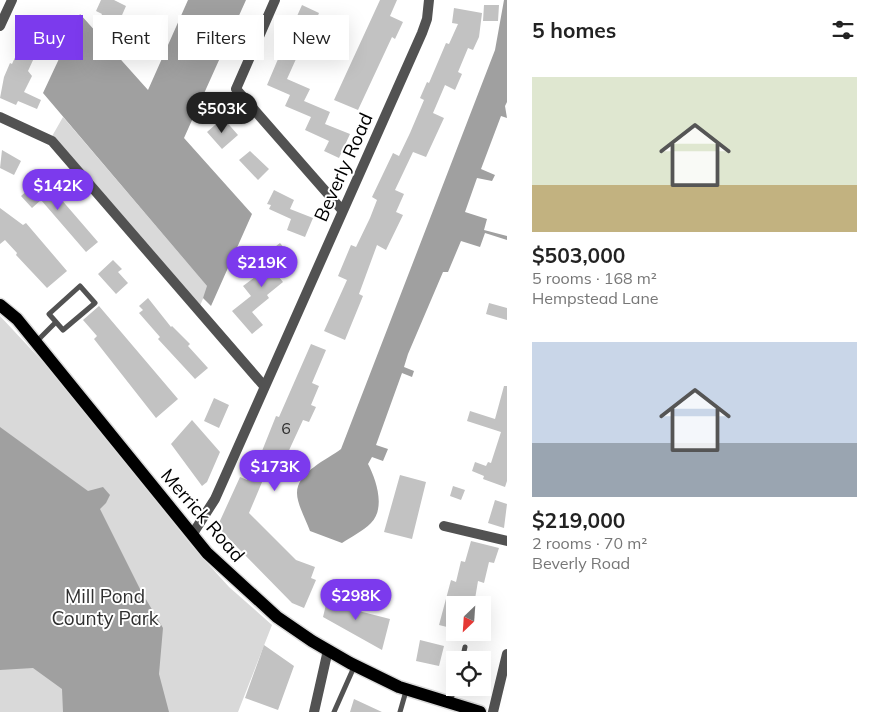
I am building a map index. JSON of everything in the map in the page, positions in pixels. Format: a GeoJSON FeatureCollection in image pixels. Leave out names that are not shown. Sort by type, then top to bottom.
{"type":"FeatureCollection","features":[{"type":"Feature","properties":{"kind":"main road","name":"Merrick Road"},"geometry":{"type":"LineString","coordinates":[[0,304],[17,319],[192,535],[228,574],[277,617],[355,666],[407,690],[480,712]]}},
{"type":"Feature","properties":{"kind":"street"},"geometry":{"type":"LineString","coordinates":[[0,26],[12,0]]}},
{"type":"Feature","properties":{"kind":"street"},"geometry":{"type":"LineString","coordinates":[[275,0],[236,89],[342,210]]}},
{"type":"Feature","properties":{"kind":"street","name":"Beverly Road"},"geometry":{"type":"LineString","coordinates":[[192,535],[215,500],[422,33],[427,19],[429,0]]}},
{"type":"Feature","properties":{"kind":"street"},"geometry":{"type":"LineString","coordinates":[[0,117],[52,141],[264,386]]}},
{"type":"Feature","properties":{"kind":"street"},"geometry":{"type":"LineString","coordinates":[[444,526],[507,541]]}},
{"type":"Feature","properties":{"kind":"street"},"geometry":{"type":"LineString","coordinates":[[314,712],[328,650]]}},
{"type":"Feature","properties":{"kind":"street"},"geometry":{"type":"LineString","coordinates":[[493,712],[505,671],[507,654]]}},
{"type":"Feature","properties":{"kind":"lane"},"geometry":{"type":"LineString","coordinates":[[80,286],[95,304],[63,330],[56,322],[49,314],[80,286]]}},
{"type":"Feature","properties":{"kind":"lane"},"geometry":{"type":"LineString","coordinates":[[36,342],[56,322]]}},
{"type":"Feature","properties":{"kind":"lane"},"geometry":{"type":"LineString","coordinates":[[464,651],[465,647]]}},
{"type":"Feature","properties":{"kind":"lane"},"geometry":{"type":"LineString","coordinates":[[334,712],[355,666]]}},
{"type":"Feature","properties":{"kind":"lane"},"geometry":{"type":"LineString","coordinates":[[400,712],[407,690]]}},
{"type":"Feature","properties":{"kind":"lane"},"geometry":{"type":"LineString","coordinates":[[450,703],[452,696]]}},
{"type":"Feature","properties":{"kind":"green space"},"geometry":{"type":"Polygon","coordinates":[[[63,117],[208,287],[199,308],[51,138],[63,117]]]}},
{"type":"Feature","properties":{"kind":"green space","name":"Mill Pond County Park"},"geometry":{"type":"Polygon","coordinates":[[[0,316],[56,376],[191,545],[229,587],[272,625],[238,712],[0,712],[0,316]]]}},
{"type":"Feature","properties":{"kind":"shaded area"},"geometry":{"type":"Polygon","coordinates":[[[188,0],[246,0],[239,15],[181,15],[188,0]]]}},
{"type":"Feature","properties":{"kind":"shaded area"},"geometry":{"type":"Polygon","coordinates":[[[504,0],[507,0],[507,102],[505,106],[507,118],[501,116],[481,169],[495,175],[492,181],[477,178],[465,212],[487,219],[484,230],[507,236],[507,240],[485,233],[480,247],[461,241],[448,272],[443,272],[404,367],[414,371],[412,377],[402,373],[376,445],[388,449],[383,461],[372,457],[368,464],[374,477],[378,494],[379,502],[376,517],[364,529],[342,543],[310,531],[298,502],[298,485],[307,472],[341,449],[495,50],[504,0]]]}},
{"type":"Feature","properties":{"kind":"shaded area"},"geometry":{"type":"Polygon","coordinates":[[[83,17],[93,29],[93,60],[121,60],[148,90],[161,60],[168,60],[168,45],[178,22],[178,60],[219,60],[184,138],[252,214],[211,306],[203,298],[207,286],[43,93],[58,60],[83,60],[83,17]]]}},
{"type":"Feature","properties":{"kind":"shaded area"},"geometry":{"type":"Polygon","coordinates":[[[0,427],[88,491],[103,487],[110,495],[100,509],[141,591],[163,628],[159,674],[169,712],[63,712],[62,689],[33,668],[0,670],[0,427]]]}},
{"type":"Feature","properties":{"kind":"building"},"geometry":{"type":"Polygon","coordinates":[[[101,0],[114,0],[126,6],[122,15],[102,15],[96,11],[101,0]]]}},
{"type":"Feature","properties":{"kind":"building"},"geometry":{"type":"Polygon","coordinates":[[[380,0],[397,0],[390,16],[403,22],[395,39],[392,37],[358,110],[334,100],[380,0]]]}},
{"type":"Feature","properties":{"kind":"building"},"geometry":{"type":"Polygon","coordinates":[[[302,5],[319,13],[318,15],[298,15],[302,5]]]}},
{"type":"Feature","properties":{"kind":"building"},"geometry":{"type":"Polygon","coordinates":[[[484,5],[499,5],[498,21],[483,21],[484,5]]]}},
{"type":"Feature","properties":{"kind":"building"},"geometry":{"type":"Polygon","coordinates":[[[454,8],[482,13],[479,37],[473,50],[468,48],[458,72],[462,74],[455,90],[445,85],[433,113],[444,118],[426,157],[413,152],[395,190],[404,194],[396,212],[403,215],[386,250],[377,245],[359,294],[363,296],[345,340],[324,331],[347,280],[338,276],[351,245],[356,247],[370,218],[377,200],[372,197],[393,153],[399,156],[424,100],[420,98],[427,82],[429,83],[446,43],[449,44],[458,24],[452,23],[454,8]]]}},
{"type":"Feature","properties":{"kind":"building"},"geometry":{"type":"Polygon","coordinates":[[[15,57],[15,60],[33,60],[28,71],[32,76],[24,92],[41,100],[37,109],[18,101],[16,105],[0,98],[4,77],[10,63],[12,64],[15,57]]]}},
{"type":"Feature","properties":{"kind":"building"},"geometry":{"type":"Polygon","coordinates":[[[278,60],[296,60],[287,79],[310,89],[304,101],[330,112],[325,124],[350,134],[339,158],[324,151],[329,141],[305,130],[311,117],[285,106],[290,95],[267,85],[278,60]]]}},
{"type":"Feature","properties":{"kind":"building"},"geometry":{"type":"Polygon","coordinates":[[[223,118],[238,135],[222,149],[207,132],[223,118]]]}},
{"type":"Feature","properties":{"kind":"building"},"geometry":{"type":"Polygon","coordinates":[[[2,150],[21,161],[14,175],[0,168],[2,150]]]}},
{"type":"Feature","properties":{"kind":"building"},"geometry":{"type":"Polygon","coordinates":[[[250,151],[269,169],[258,180],[239,160],[250,151]]]}},
{"type":"Feature","properties":{"kind":"building"},"geometry":{"type":"Polygon","coordinates":[[[36,171],[58,199],[60,198],[98,242],[86,252],[41,200],[32,208],[21,196],[35,184],[25,180],[36,171]]]}},
{"type":"Feature","properties":{"kind":"building"},"geometry":{"type":"Polygon","coordinates":[[[274,190],[294,200],[290,209],[313,218],[305,237],[287,230],[291,219],[269,209],[271,205],[267,204],[274,190]]]}},
{"type":"Feature","properties":{"kind":"building"},"geometry":{"type":"Polygon","coordinates":[[[0,208],[23,225],[26,223],[67,271],[47,288],[16,255],[17,253],[5,240],[0,244],[0,208]]]}},
{"type":"Feature","properties":{"kind":"building"},"geometry":{"type":"Polygon","coordinates":[[[280,243],[293,259],[275,272],[283,282],[267,295],[269,298],[252,312],[263,325],[252,334],[232,311],[251,296],[243,286],[259,274],[257,270],[272,258],[267,253],[280,243]]]}},
{"type":"Feature","properties":{"kind":"building"},"geometry":{"type":"Polygon","coordinates":[[[113,260],[122,269],[118,272],[128,283],[116,294],[98,274],[113,260]]]}},
{"type":"Feature","properties":{"kind":"building"},"geometry":{"type":"Polygon","coordinates":[[[148,298],[171,327],[190,344],[188,346],[208,368],[195,379],[158,339],[160,337],[139,313],[143,310],[139,306],[148,298]]]}},
{"type":"Feature","properties":{"kind":"building"},"geometry":{"type":"Polygon","coordinates":[[[489,303],[507,308],[507,320],[486,314],[489,303]]]}},
{"type":"Feature","properties":{"kind":"building"},"geometry":{"type":"Polygon","coordinates":[[[99,306],[178,399],[156,418],[94,339],[97,336],[83,320],[99,306]]]}},
{"type":"Feature","properties":{"kind":"building"},"geometry":{"type":"Polygon","coordinates":[[[311,344],[326,350],[312,383],[319,386],[311,405],[316,407],[309,422],[303,420],[285,459],[282,457],[273,478],[265,475],[249,513],[296,560],[315,567],[311,578],[316,580],[304,608],[292,603],[220,529],[219,523],[240,477],[247,480],[258,455],[260,456],[276,416],[279,417],[311,344]]]}},
{"type":"Feature","properties":{"kind":"building"},"geometry":{"type":"Polygon","coordinates":[[[504,386],[507,386],[507,481],[505,487],[483,479],[484,476],[472,471],[475,462],[486,466],[488,462],[491,463],[501,432],[467,421],[470,411],[495,419],[504,386]]]}},
{"type":"Feature","properties":{"kind":"building"},"geometry":{"type":"Polygon","coordinates":[[[214,398],[229,405],[219,428],[204,421],[214,398]]]}},
{"type":"Feature","properties":{"kind":"building"},"geometry":{"type":"Polygon","coordinates":[[[192,420],[220,452],[207,482],[202,486],[171,444],[192,420]]]}},
{"type":"Feature","properties":{"kind":"building"},"geometry":{"type":"Polygon","coordinates":[[[400,475],[426,482],[412,539],[384,532],[400,475]]]}},
{"type":"Feature","properties":{"kind":"building"},"geometry":{"type":"Polygon","coordinates":[[[453,486],[465,490],[461,500],[450,496],[453,486]]]}},
{"type":"Feature","properties":{"kind":"building"},"geometry":{"type":"Polygon","coordinates":[[[495,500],[507,504],[504,528],[488,523],[495,500]]]}},
{"type":"Feature","properties":{"kind":"building"},"geometry":{"type":"Polygon","coordinates":[[[471,541],[499,548],[494,563],[489,562],[484,583],[478,581],[476,596],[447,596],[451,580],[456,582],[461,561],[465,562],[471,541]]]}},
{"type":"Feature","properties":{"kind":"building"},"geometry":{"type":"Polygon","coordinates":[[[329,592],[349,597],[347,608],[390,619],[382,650],[323,617],[329,592]]]}},
{"type":"Feature","properties":{"kind":"building"},"geometry":{"type":"Polygon","coordinates":[[[446,599],[446,627],[439,625],[446,599]]]}},
{"type":"Feature","properties":{"kind":"building"},"geometry":{"type":"Polygon","coordinates":[[[420,640],[444,646],[439,666],[416,661],[420,640]]]}},
{"type":"Feature","properties":{"kind":"building"},"geometry":{"type":"Polygon","coordinates":[[[264,645],[294,666],[278,710],[245,698],[264,645]]]}},
{"type":"Feature","properties":{"kind":"building"},"geometry":{"type":"Polygon","coordinates":[[[354,699],[382,712],[350,712],[354,699]]]}}]}
